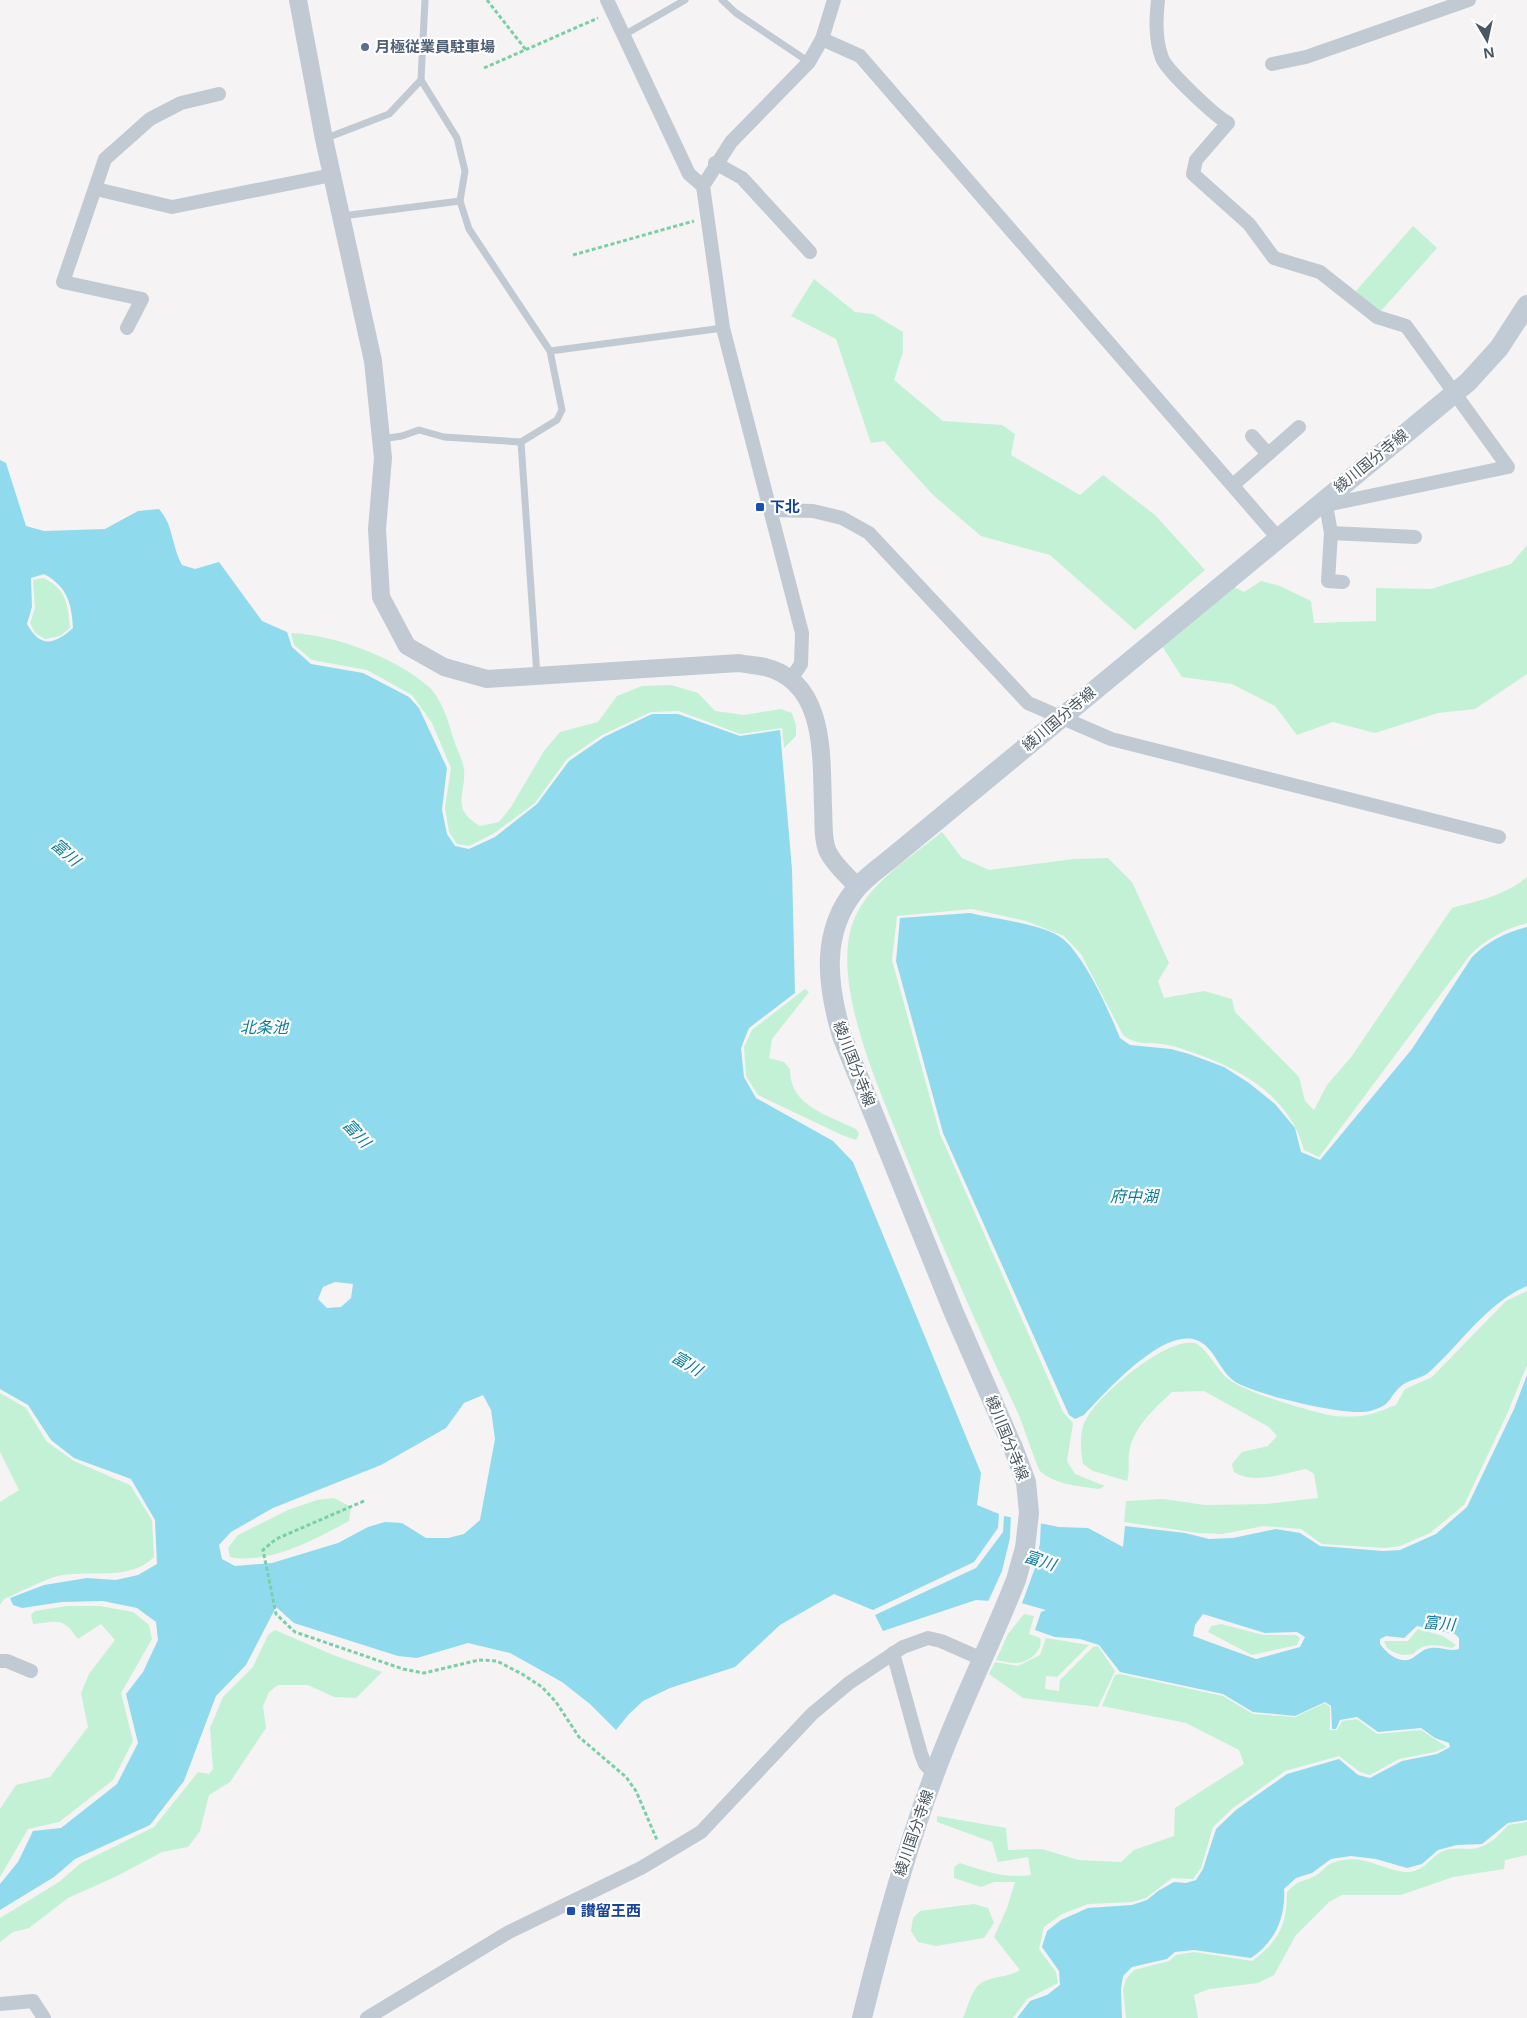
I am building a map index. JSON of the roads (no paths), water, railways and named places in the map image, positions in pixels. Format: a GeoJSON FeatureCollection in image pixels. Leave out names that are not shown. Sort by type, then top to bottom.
{"type":"FeatureCollection","features":[{"type":"Feature","properties":{"kind":"main road","name":"綾川国分寺線"},"geometry":{"type":"LineString","coordinates":[[862,2018],[895,1892],[934,1774],[1016,1580],[1023,1556],[1029,1513],[1026,1482],[1014,1450],[954,1313],[842,1036],[834,1009],[829,951],[833,930],[842,908],[857,887],[1468,382],[1499,348],[1527,305]]}},
{"type":"Feature","properties":{"kind":"street"},"geometry":{"type":"LineString","coordinates":[[298,0],[324,139],[373,361],[383,458],[377,529],[381,597],[407,646],[444,667],[487,679],[739,663],[767,667],[791,679],[804,694],[814,710],[821,743],[824,828],[828,851],[836,865],[857,887]]}},
{"type":"Feature","properties":{"kind":"street"},"geometry":{"type":"LineString","coordinates":[[702,186],[715,163],[731,142],[809,62],[822,39],[834,0]]}},
{"type":"Feature","properties":{"kind":"street"},"geometry":{"type":"LineString","coordinates":[[1158,0],[1156,29],[1163,60],[1216,117],[1228,123],[1196,160],[1193,174],[1248,224],[1274,258],[1320,272],[1377,317],[1406,326],[1508,467],[1325,502],[1331,533],[1328,582],[1343,582]]}},
{"type":"Feature","properties":{"kind":"street"},"geometry":{"type":"LineString","coordinates":[[1272,64],[1306,57],[1469,0]]}},
{"type":"Feature","properties":{"kind":"street"},"geometry":{"type":"LineString","coordinates":[[610,6],[689,174],[702,186],[723,328],[802,633],[801,664],[791,679]]}},
{"type":"Feature","properties":{"kind":"street"},"geometry":{"type":"LineString","coordinates":[[822,39],[860,56],[1278,538]]}},
{"type":"Feature","properties":{"kind":"street"},"geometry":{"type":"LineString","coordinates":[[127,328],[142,298],[63,282],[105,159],[150,119],[181,103],[219,94]]}},
{"type":"Feature","properties":{"kind":"street"},"geometry":{"type":"LineString","coordinates":[[715,163],[742,178],[810,252]]}},
{"type":"Feature","properties":{"kind":"street"},"geometry":{"type":"LineString","coordinates":[[96,189],[172,207],[332,175]]}},
{"type":"Feature","properties":{"kind":"street"},"geometry":{"type":"LineString","coordinates":[[1233,485],[1299,427]]}},
{"type":"Feature","properties":{"kind":"street"},"geometry":{"type":"LineString","coordinates":[[1252,436],[1268,454]]}},
{"type":"Feature","properties":{"kind":"street"},"geometry":{"type":"LineString","coordinates":[[771,510],[813,512],[842,518],[869,533],[1028,703],[1060,718],[1111,740],[1499,837]]}},
{"type":"Feature","properties":{"kind":"street"},"geometry":{"type":"LineString","coordinates":[[1331,533],[1415,537]]}},
{"type":"Feature","properties":{"kind":"street"},"geometry":{"type":"LineString","coordinates":[[367,2018],[508,1932],[664,1854],[701,1832],[812,1714],[849,1683],[893,1653],[918,1640],[928,1638],[941,1641],[982,1658]]}},
{"type":"Feature","properties":{"kind":"street"},"geometry":{"type":"LineString","coordinates":[[893,1653],[921,1754],[925,1764],[934,1774]]}},
{"type":"Feature","properties":{"kind":"street"},"geometry":{"type":"LineString","coordinates":[[0,1662],[8,1661],[31,1671]]}},
{"type":"Feature","properties":{"kind":"street"},"geometry":{"type":"LineString","coordinates":[[0,2004],[33,2001],[44,2018]]}},
{"type":"Feature","properties":{"kind":"lane"},"geometry":{"type":"LineString","coordinates":[[381,439],[402,436],[419,430],[444,437],[521,442],[557,420],[562,410],[550,350],[469,229],[460,201],[465,171],[457,138],[421,80],[424,0]]}},
{"type":"Feature","properties":{"kind":"lane"},"geometry":{"type":"LineString","coordinates":[[624,35],[685,0]]}},
{"type":"Feature","properties":{"kind":"lane"},"geometry":{"type":"LineString","coordinates":[[722,0],[736,13],[809,62]]}},
{"type":"Feature","properties":{"kind":"lane"},"geometry":{"type":"LineString","coordinates":[[324,139],[389,114],[421,80]]}},
{"type":"Feature","properties":{"kind":"lane"},"geometry":{"type":"LineString","coordinates":[[341,217],[460,201]]}},
{"type":"Feature","properties":{"kind":"lane"},"geometry":{"type":"LineString","coordinates":[[550,350],[723,328]]}},
{"type":"Feature","properties":{"kind":"lane"},"geometry":{"type":"LineString","coordinates":[[521,442],[537,677]]}},
{"type":"Feature","properties":{"kind":"water","name":"北条池"},"geometry":{"type":"Polygon","coordinates":[[[0,460],[6,463],[26,526],[44,531],[105,529],[138,511],[159,509],[170,529],[178,558],[182,565],[195,569],[219,562],[262,621],[287,632],[292,647],[311,664],[363,673],[409,697],[419,708],[447,768],[442,810],[447,834],[455,846],[469,849],[495,837],[537,804],[569,761],[604,737],[652,714],[678,714],[740,736],[780,730],[792,869],[795,993],[749,1028],[741,1048],[744,1077],[756,1098],[833,1141],[853,1162],[981,1473],[977,1505],[999,1514],[998,1528],[974,1562],[873,1610],[834,1594],[780,1625],[735,1667],[670,1688],[643,1701],[616,1730],[590,1704],[562,1682],[510,1653],[468,1643],[417,1658],[398,1656],[294,1623],[276,1607],[246,1665],[216,1696],[184,1781],[150,1825],[75,1859],[54,1877],[0,1910],[0,1884],[18,1862],[33,1831],[61,1828],[117,1784],[138,1743],[126,1694],[143,1672],[158,1640],[156,1622],[137,1608],[103,1601],[62,1602],[22,1608],[13,1605],[10,1598],[44,1585],[87,1578],[116,1580],[138,1575],[157,1564],[155,1520],[131,1479],[74,1458],[51,1440],[28,1405],[0,1389],[0,460]],[[44,574],[31,578],[32,607],[27,624],[37,637],[42,640],[54,641],[73,628],[71,611],[67,596],[63,590],[44,574]],[[335,1282],[323,1287],[318,1299],[327,1308],[341,1307],[351,1298],[353,1284],[335,1282]],[[483,1395],[464,1403],[446,1428],[381,1465],[273,1508],[231,1532],[219,1545],[222,1559],[235,1566],[272,1563],[338,1543],[368,1527],[385,1522],[402,1523],[426,1538],[448,1538],[464,1534],[480,1520],[495,1439],[491,1410],[483,1395]]]}},
{"type":"Feature","properties":{"kind":"water","name":"府中湖"},"geometry":{"type":"Polygon","coordinates":[[[970,913],[1044,929],[1063,939],[1080,958],[1088,971],[1120,1038],[1130,1045],[1171,1049],[1224,1067],[1249,1083],[1275,1104],[1295,1128],[1301,1152],[1320,1160],[1412,1049],[1472,957],[1497,938],[1527,927],[1527,1286],[1512,1293],[1486,1314],[1428,1373],[1404,1384],[1386,1404],[1370,1411],[1342,1411],[1322,1408],[1279,1398],[1244,1386],[1234,1381],[1224,1371],[1212,1353],[1202,1343],[1196,1340],[1182,1339],[1167,1344],[1135,1365],[1084,1415],[1075,1419],[1069,1415],[943,1133],[896,961],[900,918],[970,913]]]}},
{"type":"Feature","properties":{"kind":"water","name":"富川"},"geometry":{"type":"Polygon","coordinates":[[[1527,1375],[1527,1820],[1508,1823],[1482,1844],[1457,1845],[1438,1850],[1422,1864],[1407,1868],[1376,1859],[1351,1856],[1331,1859],[1312,1873],[1296,1878],[1284,1889],[1281,1919],[1273,1937],[1251,1958],[1194,1950],[1175,1952],[1167,1959],[1132,1967],[1123,1976],[1121,1989],[1122,2018],[1017,2018],[1030,2001],[1047,1995],[1060,1985],[1059,1971],[1042,1947],[1047,1931],[1061,1920],[1088,1908],[1132,1905],[1147,1900],[1174,1882],[1186,1883],[1196,1880],[1203,1869],[1216,1829],[1236,1810],[1287,1774],[1339,1759],[1358,1775],[1370,1778],[1402,1761],[1437,1754],[1450,1747],[1449,1743],[1435,1738],[1421,1728],[1378,1732],[1357,1717],[1340,1720],[1336,1729],[1332,1729],[1331,1706],[1325,1702],[1295,1716],[1253,1712],[1223,1694],[1120,1672],[1099,1645],[1080,1639],[1055,1637],[1035,1630],[1041,1612],[1046,1610],[1021,1603],[976,1600],[883,1631],[875,1615],[976,1568],[1003,1532],[1004,1516],[1059,1527],[1088,1528],[1123,1547],[1125,1526],[1185,1533],[1209,1539],[1233,1538],[1276,1529],[1300,1533],[1320,1546],[1383,1551],[1400,1550],[1436,1534],[1467,1507],[1514,1409],[1527,1375]],[[1203,1614],[1195,1625],[1193,1636],[1256,1659],[1300,1647],[1305,1637],[1297,1632],[1265,1633],[1203,1614]],[[1417,1626],[1404,1638],[1386,1636],[1380,1639],[1380,1644],[1395,1658],[1405,1660],[1428,1649],[1459,1649],[1459,1638],[1455,1634],[1417,1626]]]}},
{"type":"Feature","properties":{"kind":"place","name":"月極従業員駐車場"},"geometry":{"type":"Point","coordinates":[365,47]}},
{"type":"Feature","properties":{"kind":"place","name":"下北"},"geometry":{"type":"Point","coordinates":[760,507]}},
{"type":"Feature","properties":{"kind":"place","name":"讃留王西"},"geometry":{"type":"Point","coordinates":[571,1911]}}]}
